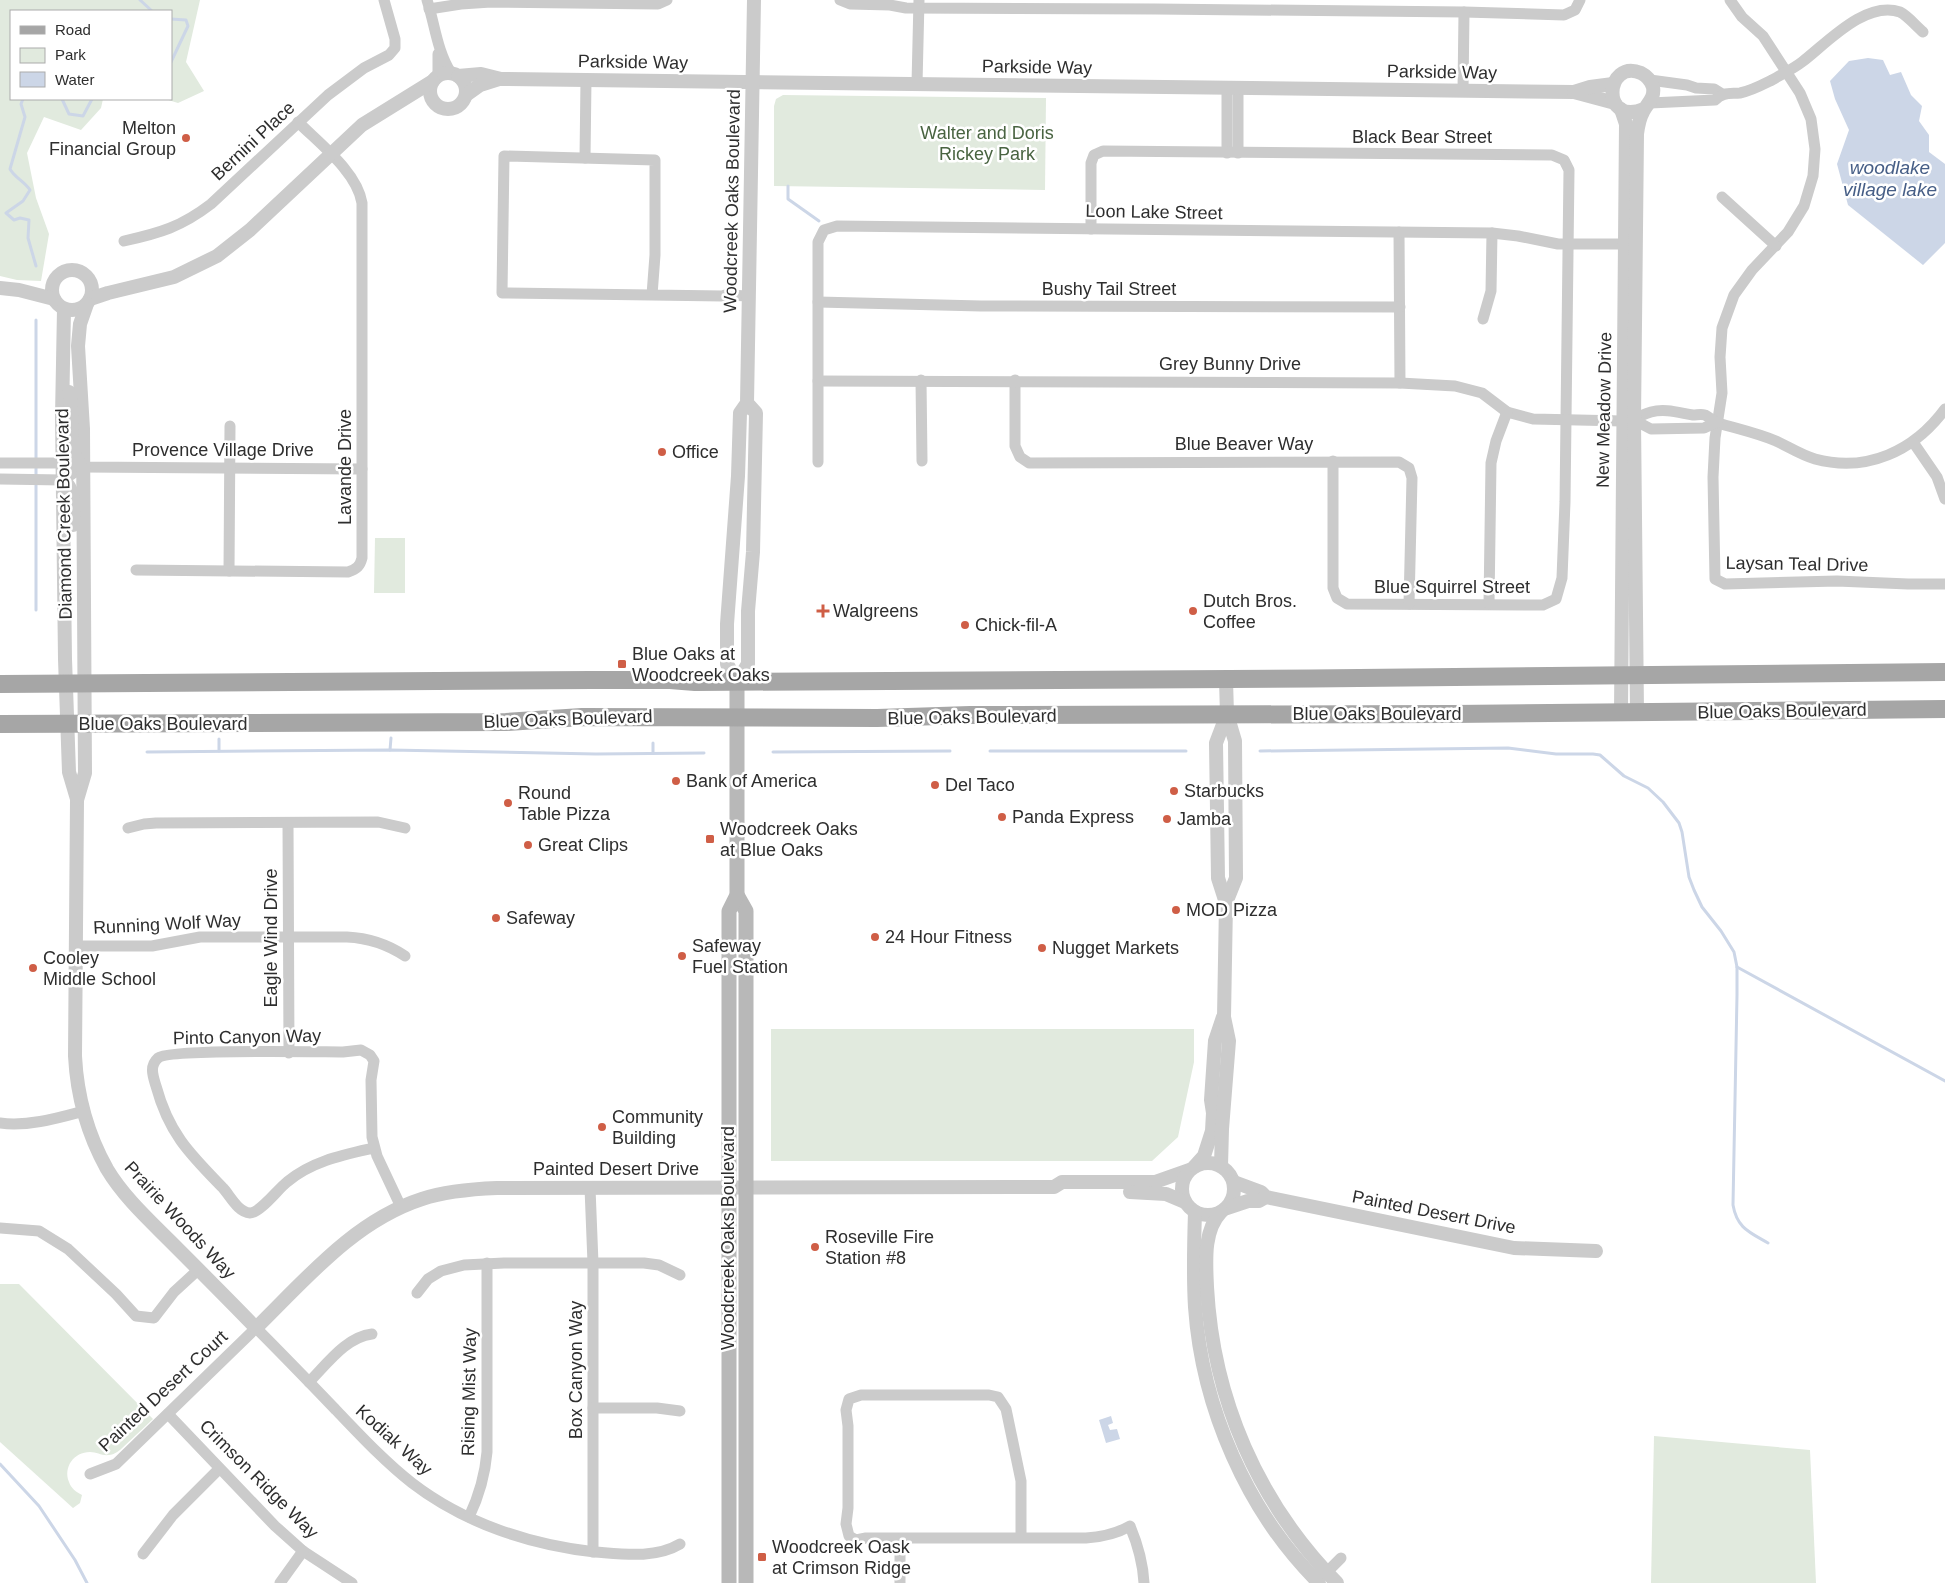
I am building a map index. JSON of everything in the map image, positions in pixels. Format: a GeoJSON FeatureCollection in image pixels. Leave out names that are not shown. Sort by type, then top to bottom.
{"type":"FeatureCollection","features":[{"type":"Feature","properties":{"kind":"main road","name":"Blue Oaks Boulevard"},"geometry":{"type":"LineString","coordinates":[[0,684],[592,680],[737,682],[1074,679],[1226,680],[1945,672]]}},
{"type":"Feature","properties":{"kind":"main road","name":"Woodcreek Oaks Boulevard"},"geometry":{"type":"LineString","coordinates":[[729,1583],[729,911],[737,895],[737,682]]}},
{"type":"Feature","properties":{"kind":"main road","name":"Blue Oaks Boulevard"},"geometry":{"type":"LineString","coordinates":[[0,724],[496,722],[582,717],[738,716],[877,718],[1945,709]]}},
{"type":"Feature","properties":{"kind":"main road","name":"Woodcreek Oaks Boulevard"},"geometry":{"type":"LineString","coordinates":[[737,895],[746,910],[746,1583]]}},
{"type":"Feature","properties":{"kind":"street","name":"Bernini Place"},"geometry":{"type":"LineString","coordinates":[[124,241],[152,236],[197,215],[344,82],[389,54],[395,48],[395,39],[384,0]]}},
{"type":"Feature","properties":{"kind":"street"},"geometry":{"type":"LineString","coordinates":[[433,102],[430,94],[445,77],[444,62],[428,5],[554,1],[658,4],[667,0]]}},
{"type":"Feature","properties":{"kind":"street","name":"Woodcreek Oaks Boulevard"},"geometry":{"type":"LineString","coordinates":[[747,403],[756,413],[753,552],[748,611],[748,664],[737,682],[727,664],[727,624],[738,476],[740,413],[747,403],[754,0]]}},
{"type":"Feature","properties":{"kind":"street"},"geometry":{"type":"LineString","coordinates":[[840,0],[850,4],[890,5],[906,8],[919,4],[1265,5],[1564,16],[1575,10],[1580,0]]}},
{"type":"Feature","properties":{"kind":"street"},"geometry":{"type":"LineString","coordinates":[[1717,422],[1722,393],[1721,342],[1728,310],[1734,295],[1742,283],[1788,232],[1804,206],[1809,192],[1814,164],[1814,134],[1806,105],[1787,72],[1762,36],[1742,17],[1730,0]]}},
{"type":"Feature","properties":{"kind":"street"},"geometry":{"type":"LineString","coordinates":[[917,84],[919,4]]}},
{"type":"Feature","properties":{"kind":"street"},"geometry":{"type":"LineString","coordinates":[[1647,106],[1653,96],[1650,80],[1644,74],[1636,71],[1628,71],[1621,74],[1613,84],[1612,96],[1618,106],[1628,112],[1636,112],[1647,106],[1714,88],[1722,94],[1740,93],[1756,88],[1787,72],[1809,56],[1847,22],[1875,9],[1887,8],[1900,12],[1923,32]]}},
{"type":"Feature","properties":{"kind":"street"},"geometry":{"type":"LineString","coordinates":[[1463,91],[1464,12]]}},
{"type":"Feature","properties":{"kind":"street","name":"Parkside Way"},"geometry":{"type":"LineString","coordinates":[[88,302],[127,288],[143,286],[174,277],[217,256],[250,230],[330,154],[368,121],[445,77],[481,74],[501,79],[1574,92],[1618,106]]}},
{"type":"Feature","properties":{"kind":"street"},"geometry":{"type":"LineString","coordinates":[[403,100],[419,98],[433,102],[441,108],[452,109],[461,104],[466,95],[465,84],[445,77]]}},
{"type":"Feature","properties":{"kind":"street","name":"Parkside Way"},"geometry":{"type":"LineString","coordinates":[[466,95],[480,85],[501,79]]}},
{"type":"Feature","properties":{"kind":"street"},"geometry":{"type":"LineString","coordinates":[[585,158],[586,80]]}},
{"type":"Feature","properties":{"kind":"street"},"geometry":{"type":"LineString","coordinates":[[1650,80],[1687,85],[1696,94]]}},
{"type":"Feature","properties":{"kind":"street","name":"Parkside Way"},"geometry":{"type":"LineString","coordinates":[[1574,92],[1590,87],[1613,84]]}},
{"type":"Feature","properties":{"kind":"street"},"geometry":{"type":"LineString","coordinates":[[1233,88],[1233,153]]}},
{"type":"Feature","properties":{"kind":"street","name":"New Meadow Drive"},"geometry":{"type":"LineString","coordinates":[[1618,106],[1626,124],[1630,244],[1628,420],[1629,712]]}},
{"type":"Feature","properties":{"kind":"street","name":"New Meadow Drive"},"geometry":{"type":"LineString","coordinates":[[1630,244],[1637,134],[1647,106]]}},
{"type":"Feature","properties":{"kind":"street","name":"Lavande Drive"},"geometry":{"type":"LineString","coordinates":[[136,570],[348,572],[358,568],[362,558],[362,203],[356,184],[349,174],[298,122]]}},
{"type":"Feature","properties":{"kind":"street","name":"Black Bear Street"},"geometry":{"type":"LineString","coordinates":[[1091,229],[1091,163],[1094,155],[1103,151],[1552,155],[1564,160],[1569,170],[1565,420]]}},
{"type":"Feature","properties":{"kind":"street"},"geometry":{"type":"LineString","coordinates":[[652,295],[655,255],[655,160],[504,156],[502,293],[652,295],[749,296]]}},
{"type":"Feature","properties":{"kind":"street"},"geometry":{"type":"LineString","coordinates":[[1722,197],[1776,246]]}},
{"type":"Feature","properties":{"kind":"street","name":"Loon Lake Street"},"geometry":{"type":"LineString","coordinates":[[818,462],[818,242],[824,230],[837,226],[1492,233],[1569,244],[1630,244]]}},
{"type":"Feature","properties":{"kind":"street"},"geometry":{"type":"LineString","coordinates":[[1399,232],[1400,383]]}},
{"type":"Feature","properties":{"kind":"street"},"geometry":{"type":"LineString","coordinates":[[1483,319],[1491,291],[1492,233]]}},
{"type":"Feature","properties":{"kind":"street"},"geometry":{"type":"LineString","coordinates":[[0,288],[19,290],[54,299],[64,309],[76,310],[88,302],[92,286],[86,275],[76,270],[68,270],[60,273],[53,282],[54,299]]}},
{"type":"Feature","properties":{"kind":"street","name":"Parkside Way"},"geometry":{"type":"LineString","coordinates":[[86,275],[104,284],[127,288]]}},
{"type":"Feature","properties":{"kind":"street"},"geometry":{"type":"LineString","coordinates":[[19,290],[53,282]]}},
{"type":"Feature","properties":{"kind":"street","name":"Diamond Creek Boulevard"},"geometry":{"type":"LineString","coordinates":[[76,724],[84,683],[83,467],[78,346],[80,324],[88,302]]}},
{"type":"Feature","properties":{"kind":"street","name":"Bushy Tail Street"},"geometry":{"type":"LineString","coordinates":[[818,302],[991,306],[1400,307]]}},
{"type":"Feature","properties":{"kind":"street","name":"Diamond Creek Boulevard"},"geometry":{"type":"LineString","coordinates":[[64,309],[62,480],[66,684],[76,724]]}},
{"type":"Feature","properties":{"kind":"street"},"geometry":{"type":"LineString","coordinates":[[62,480],[83,467],[76,460],[73,452],[70,398],[64,372]]}},
{"type":"Feature","properties":{"kind":"street","name":"Grey Bunny Drive"},"geometry":{"type":"LineString","coordinates":[[818,380],[1400,383],[1464,388],[1482,393],[1507,412],[1533,419],[1628,420]]}},
{"type":"Feature","properties":{"kind":"street"},"geometry":{"type":"LineString","coordinates":[[921,380],[922,461]]}},
{"type":"Feature","properties":{"kind":"street","name":"Blue Beaver Way"},"geometry":{"type":"LineString","coordinates":[[1015,380],[1015,446],[1020,457],[1030,463],[1399,462],[1409,468],[1412,478],[1409,604]]}},
{"type":"Feature","properties":{"kind":"street"},"geometry":{"type":"LineString","coordinates":[[1628,420],[1652,412],[1681,412],[1704,415],[1717,422],[1750,431],[1814,459],[1832,462],[1856,462],[1879,458],[1913,442],[1926,432],[1945,409]]}},
{"type":"Feature","properties":{"kind":"street"},"geometry":{"type":"LineString","coordinates":[[1489,604],[1491,463],[1496,441],[1507,412]]}},
{"type":"Feature","properties":{"kind":"street"},"geometry":{"type":"LineString","coordinates":[[1681,412],[1681,428]]}},
{"type":"Feature","properties":{"kind":"street","name":"Blue Squirrel Street"},"geometry":{"type":"LineString","coordinates":[[1333,461],[1333,588],[1336,598],[1347,604],[1544,605],[1556,599],[1562,578],[1565,502],[1565,420]]}},
{"type":"Feature","properties":{"kind":"street"},"geometry":{"type":"LineString","coordinates":[[1628,420],[1651,429],[1704,428],[1717,422]]}},
{"type":"Feature","properties":{"kind":"street","name":"Laysan Teal Drive"},"geometry":{"type":"LineString","coordinates":[[1717,422],[1713,477],[1716,579],[1725,584],[1808,581],[1945,584]]}},
{"type":"Feature","properties":{"kind":"street"},"geometry":{"type":"LineString","coordinates":[[229,571],[230,426]]}},
{"type":"Feature","properties":{"kind":"street"},"geometry":{"type":"LineString","coordinates":[[1913,442],[1937,477],[1945,499]]}},
{"type":"Feature","properties":{"kind":"street","name":"Provence Village Drive"},"geometry":{"type":"LineString","coordinates":[[0,463],[62,463],[83,467],[362,469]]}},
{"type":"Feature","properties":{"kind":"street"},"geometry":{"type":"LineString","coordinates":[[32,463],[33,479]]}},
{"type":"Feature","properties":{"kind":"street"},"geometry":{"type":"LineString","coordinates":[[0,478],[62,480],[70,485],[73,492],[75,552],[83,579]]}},
{"type":"Feature","properties":{"kind":"street"},"geometry":{"type":"LineString","coordinates":[[1226,680],[1227,714],[1235,742],[1236,878],[1226,903]]}},
{"type":"Feature","properties":{"kind":"street"},"geometry":{"type":"LineString","coordinates":[[1221,1166],[1229,1041],[1224,1017],[1226,903],[1218,878],[1216,743],[1227,714]]}},
{"type":"Feature","properties":{"kind":"street","name":"Prairie Woods Way"},"geometry":{"type":"LineString","coordinates":[[76,724],[68,772],[77,800],[76,1061],[78,1093],[99,1152],[117,1184],[144,1215],[256,1328]]}},
{"type":"Feature","properties":{"kind":"street"},"geometry":{"type":"LineString","coordinates":[[128,828],[144,824],[378,822],[405,828]]}},
{"type":"Feature","properties":{"kind":"street","name":"Eagle Wind Drive"},"geometry":{"type":"LineString","coordinates":[[288,823],[289,1052]]}},
{"type":"Feature","properties":{"kind":"street","name":"Running Wolf Way"},"geometry":{"type":"LineString","coordinates":[[77,946],[164,945],[200,937],[366,939],[384,944],[405,956]]}},
{"type":"Feature","properties":{"kind":"street"},"geometry":{"type":"LineString","coordinates":[[1224,1017],[1216,1040],[1211,1100],[1213,1114],[1212,1131],[1204,1156],[1188,1170],[1182,1189],[1190,1207],[1195,1308],[1207,1380],[1218,1418],[1243,1478],[1255,1498],[1285,1544],[1319,1581],[1337,1583]]}},
{"type":"Feature","properties":{"kind":"street","name":"Pinto Canyon Way"},"geometry":{"type":"LineString","coordinates":[[374,1148],[331,1158],[303,1170],[280,1187],[261,1209],[252,1213],[241,1210],[228,1193],[188,1151],[174,1132],[160,1103],[152,1071],[153,1063],[160,1056],[191,1053],[361,1050],[370,1055],[374,1062],[371,1080],[371,1122],[374,1148],[401,1207]]}},
{"type":"Feature","properties":{"kind":"street"},"geometry":{"type":"LineString","coordinates":[[0,1123],[44,1121],[84,1111]]}},
{"type":"Feature","properties":{"kind":"street"},"geometry":{"type":"LineString","coordinates":[[1188,1170],[1208,1162],[1227,1170],[1234,1182],[1233,1196],[1224,1210],[1213,1220],[1209,1230],[1207,1262],[1209,1314],[1219,1375],[1230,1412],[1255,1472],[1291,1529],[1319,1581]]}},
{"type":"Feature","properties":{"kind":"street","name":"Painted Desert Drive"},"geometry":{"type":"LineString","coordinates":[[256,1328],[349,1238],[383,1216],[423,1198],[471,1189],[1054,1187],[1062,1182],[1155,1182],[1188,1170]]}},
{"type":"Feature","properties":{"kind":"street","name":"Painted Desert Drive"},"geometry":{"type":"LineString","coordinates":[[1234,1182],[1260,1192],[1266,1197],[1514,1248],[1596,1251]]}},
{"type":"Feature","properties":{"kind":"street","name":"Painted Desert Drive"},"geometry":{"type":"LineString","coordinates":[[1054,1187],[1062,1192],[1153,1192],[1175,1196],[1190,1207]]}},
{"type":"Feature","properties":{"kind":"street","name":"Box Canyon Way"},"geometry":{"type":"LineString","coordinates":[[590,1188],[593,1263],[593,1552]]}},
{"type":"Feature","properties":{"kind":"street","name":"Painted Desert Drive"},"geometry":{"type":"LineString","coordinates":[[1224,1210],[1248,1201],[1259,1201],[1266,1197]]}},
{"type":"Feature","properties":{"kind":"street"},"geometry":{"type":"LineString","coordinates":[[1190,1207],[1208,1215],[1224,1210]]}},
{"type":"Feature","properties":{"kind":"street"},"geometry":{"type":"LineString","coordinates":[[0,1228],[39,1231],[68,1249],[116,1294],[136,1316],[154,1318],[174,1292],[198,1270]]}},
{"type":"Feature","properties":{"kind":"street"},"geometry":{"type":"LineString","coordinates":[[417,1292],[428,1279],[441,1271],[464,1265],[487,1263],[652,1264],[659,1265],[680,1276]]}},
{"type":"Feature","properties":{"kind":"street","name":"Rising Mist Way"},"geometry":{"type":"LineString","coordinates":[[469,1517],[477,1500],[485,1474],[487,1452],[487,1263]]}},
{"type":"Feature","properties":{"kind":"street","name":"Kodiak Way"},"geometry":{"type":"LineString","coordinates":[[256,1328],[379,1455],[407,1478],[469,1517],[526,1540],[593,1552],[616,1554],[655,1553],[670,1550],[680,1544]]}},
{"type":"Feature","properties":{"kind":"street","name":"Painted Desert Court"},"geometry":{"type":"LineString","coordinates":[[90,1474],[116,1464],[256,1328]]}},
{"type":"Feature","properties":{"kind":"street"},"geometry":{"type":"LineString","coordinates":[[308,1382],[350,1342],[362,1335],[372,1334]]}},
{"type":"Feature","properties":{"kind":"street"},"geometry":{"type":"LineString","coordinates":[[1022,1538],[1021,1481],[1006,1409],[998,1396],[861,1395],[849,1399],[846,1410],[848,1426],[848,1508],[846,1524],[849,1536],[856,1540],[1086,1538],[1104,1537],[1118,1533],[1130,1526],[1137,1541],[1143,1567],[1144,1583]]}},
{"type":"Feature","properties":{"kind":"street"},"geometry":{"type":"LineString","coordinates":[[593,1408],[657,1408],[680,1411]]}},
{"type":"Feature","properties":{"kind":"street","name":"Crimson Ridge Way"},"geometry":{"type":"LineString","coordinates":[[168,1414],[275,1526],[303,1551],[352,1583]]}},
{"type":"Feature","properties":{"kind":"street"},"geometry":{"type":"LineString","coordinates":[[143,1554],[173,1515],[219,1469]]}},
{"type":"Feature","properties":{"kind":"street"},"geometry":{"type":"LineString","coordinates":[[900,1539],[900,1583]]}},
{"type":"Feature","properties":{"kind":"street"},"geometry":{"type":"LineString","coordinates":[[280,1583],[303,1551]]}},
{"type":"Feature","properties":{"kind":"street"},"geometry":{"type":"LineString","coordinates":[[1319,1581],[1341,1558]]}},
{"type":"Feature","properties":{"kind":"green space"},"geometry":{"type":"Polygon","coordinates":[[[0,0],[200,0],[186,62],[204,91],[178,103],[168,100],[172,100],[172,10],[10,10],[10,100],[103,100],[101,108],[81,130],[44,117],[27,153],[36,198],[49,234],[41,281],[17,280],[0,276],[0,0]]]}},
{"type":"Feature","properties":{"kind":"green space","name":"Walter and Doris Rickey Park"},"geometry":{"type":"Polygon","coordinates":[[[783,95],[1046,98],[1045,190],[774,186],[774,106],[776,99],[783,95]]]}},
{"type":"Feature","properties":{"kind":"green space"},"geometry":{"type":"Polygon","coordinates":[[[375,538],[405,538],[405,593],[374,593],[375,538]]]}},
{"type":"Feature","properties":{"kind":"green space"},"geometry":{"type":"Polygon","coordinates":[[[771,1029],[1194,1029],[1194,1062],[1178,1137],[1152,1161],[771,1161],[771,1029]]]}},
{"type":"Feature","properties":{"kind":"green space"},"geometry":{"type":"Polygon","coordinates":[[[0,1284],[19,1284],[153,1419],[115,1453],[106,1455],[93,1452],[84,1453],[71,1461],[68,1471],[69,1482],[74,1490],[82,1495],[80,1503],[73,1508],[0,1442],[0,1284]]]}},
{"type":"Feature","properties":{"kind":"green space"},"geometry":{"type":"Polygon","coordinates":[[[1654,1436],[1810,1450],[1816,1583],[1651,1583],[1654,1436]]]}},
{"type":"Feature","properties":{"kind":"water","name":"woodlake village lake"},"geometry":{"type":"Polygon","coordinates":[[[1868,58],[1883,60],[1890,75],[1901,72],[1911,95],[1922,106],[1919,121],[1929,135],[1929,152],[1945,164],[1945,243],[1923,265],[1848,205],[1837,164],[1849,130],[1835,99],[1830,81],[1849,61],[1868,58]]]}},
{"type":"Feature","properties":{"kind":"water"},"geometry":{"type":"Polygon","coordinates":[[[1111,1416],[1113,1423],[1108,1425],[1110,1430],[1117,1429],[1120,1439],[1106,1443],[1099,1420],[1111,1416]]]}},
{"type":"Feature","properties":{"kind":"waterway"},"geometry":{"type":"LineString","coordinates":[[140,0],[151,10]]}},
{"type":"Feature","properties":{"kind":"waterway"},"geometry":{"type":"LineString","coordinates":[[172,19],[186,20],[188,26],[172,60]]}},
{"type":"Feature","properties":{"kind":"waterway"},"geometry":{"type":"LineString","coordinates":[[23,100],[21,104],[25,117],[10,169],[30,190],[23,201],[6,213],[14,220],[20,218],[29,220],[28,238],[36,266]]}},
{"type":"Feature","properties":{"kind":"waterway"},"geometry":{"type":"LineString","coordinates":[[62,100],[69,114],[83,116],[91,100]]}},
{"type":"Feature","properties":{"kind":"waterway"},"geometry":{"type":"LineString","coordinates":[[788,186],[788,199],[819,221]]}},
{"type":"Feature","properties":{"kind":"waterway"},"geometry":{"type":"LineString","coordinates":[[36,320],[36,460]]}},
{"type":"Feature","properties":{"kind":"waterway"},"geometry":{"type":"LineString","coordinates":[[36,466],[36,610]]}},
{"type":"Feature","properties":{"kind":"waterway"},"geometry":{"type":"LineString","coordinates":[[390,750],[391,738]]}},
{"type":"Feature","properties":{"kind":"waterway"},"geometry":{"type":"LineString","coordinates":[[219,739],[219,751]]}},
{"type":"Feature","properties":{"kind":"waterway"},"geometry":{"type":"LineString","coordinates":[[653,743],[653,753]]}},
{"type":"Feature","properties":{"kind":"waterway"},"geometry":{"type":"LineString","coordinates":[[1260,751],[1508,748],[1556,754],[1593,754],[1600,755],[1624,776],[1648,788],[1663,802],[1679,823],[1689,877],[1702,907],[1721,931],[1734,952],[1737,967],[1737,995],[1733,1205],[1737,1219],[1741,1224],[1768,1243]]}},
{"type":"Feature","properties":{"kind":"waterway"},"geometry":{"type":"LineString","coordinates":[[147,752],[390,750],[596,754],[704,753]]}},
{"type":"Feature","properties":{"kind":"waterway"},"geometry":{"type":"LineString","coordinates":[[773,752],[950,751]]}},
{"type":"Feature","properties":{"kind":"waterway"},"geometry":{"type":"LineString","coordinates":[[990,751],[1186,751]]}},
{"type":"Feature","properties":{"kind":"waterway"},"geometry":{"type":"LineString","coordinates":[[1737,967],[1945,1081]]}},
{"type":"Feature","properties":{"kind":"waterway"},"geometry":{"type":"LineString","coordinates":[[0,1464],[39,1506],[75,1560],[87,1583]]}},
{"type":"Feature","properties":{"kind":"place","name":"Melton Financial Group"},"geometry":{"type":"Point","coordinates":[186,138]}},
{"type":"Feature","properties":{"kind":"place","name":"Office"},"geometry":{"type":"Point","coordinates":[662,452]}},
{"type":"Feature","properties":{"kind":"place","name":"Walgreens"},"geometry":{"type":"Point","coordinates":[823,611]}},
{"type":"Feature","properties":{"kind":"place","name":"Dutch Bros. Coffee"},"geometry":{"type":"Point","coordinates":[1193,611]}},
{"type":"Feature","properties":{"kind":"place","name":"Chick-fil-A"},"geometry":{"type":"Point","coordinates":[965,625]}},
{"type":"Feature","properties":{"kind":"place","name":"Blue Oaks at Woodcreek Oaks"},"geometry":{"type":"Point","coordinates":[622,664]}},
{"type":"Feature","properties":{"kind":"place","name":"Bank of America"},"geometry":{"type":"Point","coordinates":[676,781]}},
{"type":"Feature","properties":{"kind":"place","name":"Del Taco"},"geometry":{"type":"Point","coordinates":[935,785]}},
{"type":"Feature","properties":{"kind":"place","name":"Starbucks"},"geometry":{"type":"Point","coordinates":[1174,791]}},
{"type":"Feature","properties":{"kind":"place","name":"Round Table Pizza"},"geometry":{"type":"Point","coordinates":[508,803]}},
{"type":"Feature","properties":{"kind":"place","name":"Panda Express"},"geometry":{"type":"Point","coordinates":[1002,817]}},
{"type":"Feature","properties":{"kind":"place","name":"Jamba"},"geometry":{"type":"Point","coordinates":[1167,819]}},
{"type":"Feature","properties":{"kind":"place","name":"Woodcreek Oaks at Blue Oaks"},"geometry":{"type":"Point","coordinates":[710,839]}},
{"type":"Feature","properties":{"kind":"place","name":"Great Clips"},"geometry":{"type":"Point","coordinates":[528,845]}},
{"type":"Feature","properties":{"kind":"place","name":"MOD Pizza"},"geometry":{"type":"Point","coordinates":[1176,910]}},
{"type":"Feature","properties":{"kind":"place","name":"Safeway"},"geometry":{"type":"Point","coordinates":[496,918]}},
{"type":"Feature","properties":{"kind":"place","name":"24 Hour Fitness"},"geometry":{"type":"Point","coordinates":[875,937]}},
{"type":"Feature","properties":{"kind":"place","name":"Nugget Markets"},"geometry":{"type":"Point","coordinates":[1042,948]}},
{"type":"Feature","properties":{"kind":"place","name":"Safeway Fuel Station"},"geometry":{"type":"Point","coordinates":[682,956]}},
{"type":"Feature","properties":{"kind":"place","name":"Cooley Middle School"},"geometry":{"type":"Point","coordinates":[33,968]}},
{"type":"Feature","properties":{"kind":"place","name":"Community Building"},"geometry":{"type":"Point","coordinates":[602,1127]}},
{"type":"Feature","properties":{"kind":"place","name":"Roseville Fire Station #8"},"geometry":{"type":"Point","coordinates":[815,1247]}},
{"type":"Feature","properties":{"kind":"place","name":"Woodcreek Oask at Crimson Ridge"},"geometry":{"type":"Point","coordinates":[762,1557]}}]}
